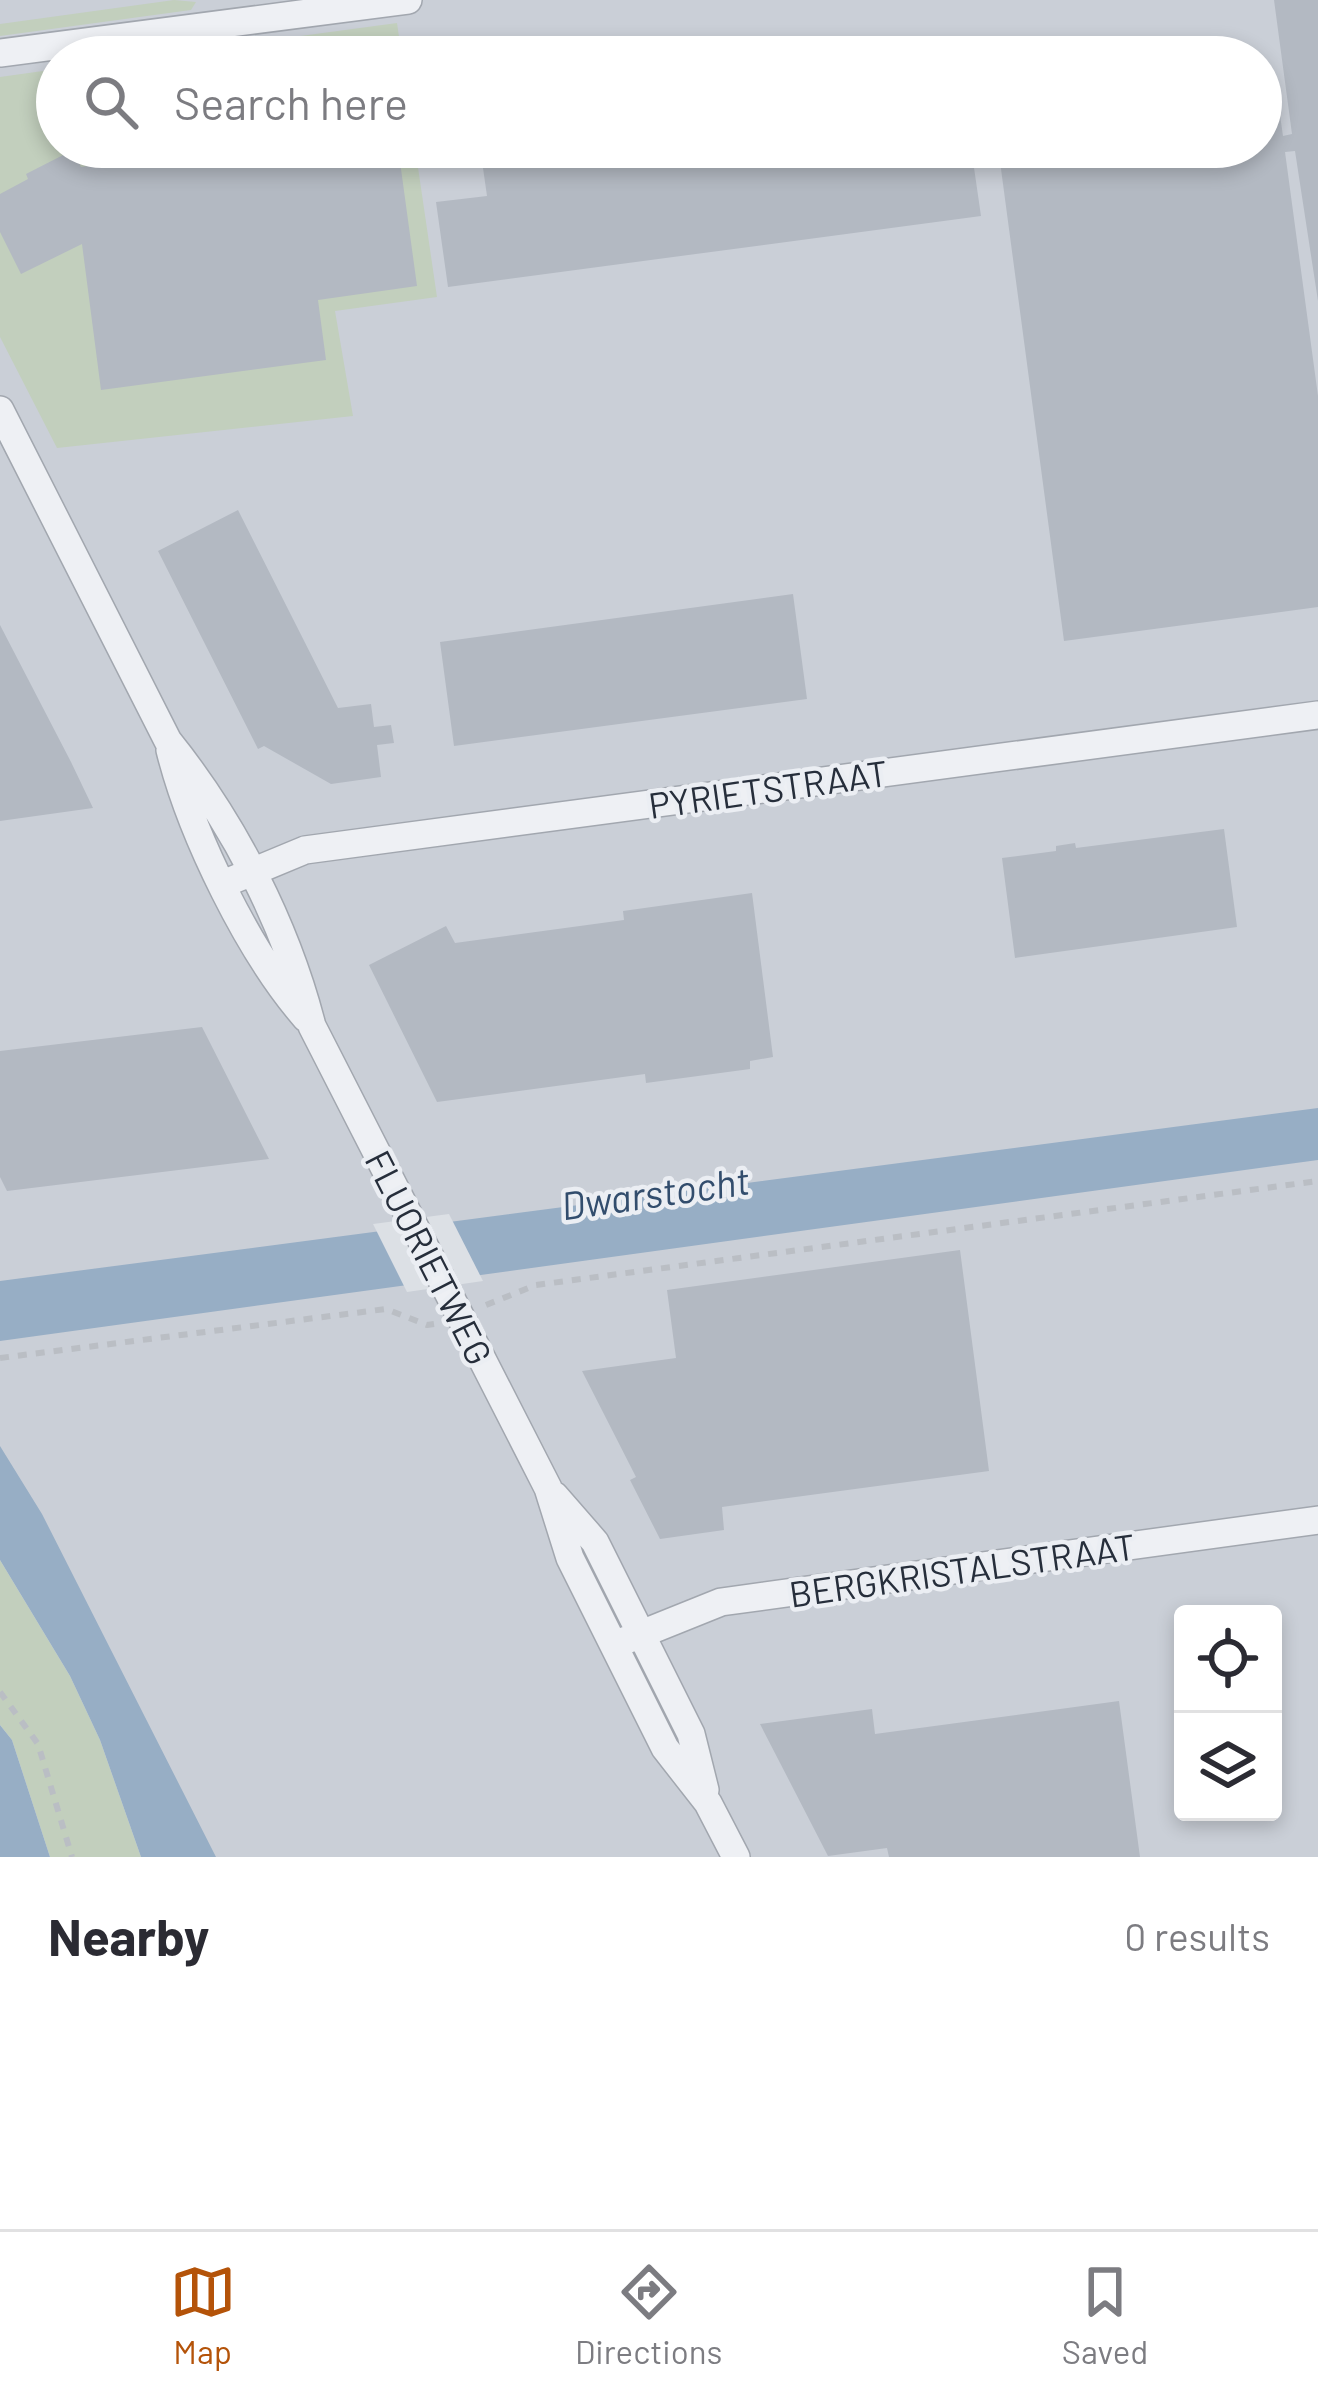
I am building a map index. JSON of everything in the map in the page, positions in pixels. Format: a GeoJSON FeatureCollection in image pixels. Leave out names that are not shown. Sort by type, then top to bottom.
{"type":"FeatureCollection","features":[{"type":"Feature","properties":{"kind":"street"},"geometry":{"type":"LineString","coordinates":[[131,36],[408,0]]}},
{"type":"Feature","properties":{"kind":"street"},"geometry":{"type":"LineString","coordinates":[[0,53],[36,48]]}},
{"type":"Feature","properties":{"kind":"street","name":"FLUORIETWEG"},"geometry":{"type":"LineString","coordinates":[[0,410],[168,741],[206,789],[250,872],[299,975],[313,1026],[548,1488],[570,1558],[627,1640],[665,1748],[708,1803],[736,1857]]}},
{"type":"Feature","properties":{"kind":"street","name":"PYRIETSTRAAT"},"geometry":{"type":"LineString","coordinates":[[223,884],[305,850],[1318,715]]}},
{"type":"Feature","properties":{"kind":"street","name":"FLUORIETWEG"},"geometry":{"type":"LineString","coordinates":[[168,741],[181,795],[223,884],[278,986],[313,1026]]}},
{"type":"Feature","properties":{"kind":"street","name":"BERGKRISTALSTRAAT"},"geometry":{"type":"LineString","coordinates":[[627,1640],[721,1602],[1318,1520]]}},
{"type":"Feature","properties":{"kind":"path"},"geometry":{"type":"LineString","coordinates":[[0,1358],[386,1309],[427,1325],[536,1285],[1318,1180]]}},
{"type":"Feature","properties":{"kind":"path"},"geometry":{"type":"LineString","coordinates":[[0,1692],[38,1744],[72,1857]]}},
{"type":"Feature","properties":{"kind":"shaded area"},"geometry":{"type":"Polygon","coordinates":[[[0,0],[1318,0],[1318,1857],[185,1857],[0,1490],[0,0]]]}},
{"type":"Feature","properties":{"kind":"green space"},"geometry":{"type":"Polygon","coordinates":[[[174,0],[196,2],[191,10],[0,36],[0,24],[174,0]]]}},
{"type":"Feature","properties":{"kind":"green space"},"geometry":{"type":"Polygon","coordinates":[[[397,23],[399,36],[301,36],[397,23]]]}},
{"type":"Feature","properties":{"kind":"green space"},"geometry":{"type":"Polygon","coordinates":[[[36,72],[36,168],[418,168],[437,297],[335,311],[353,416],[57,448],[0,337],[0,77],[36,72]]]}},
{"type":"Feature","properties":{"kind":"green space"},"geometry":{"type":"Polygon","coordinates":[[[0,1560],[70,1676],[100,1740],[141,1857],[50,1857],[12,1740],[0,1725],[0,1560]]]}},
{"type":"Feature","properties":{"kind":"water"},"geometry":{"type":"Polygon","coordinates":[[[1318,1108],[1318,1160],[0,1341],[0,1281],[1318,1108]]]}},
{"type":"Feature","properties":{"kind":"water"},"geometry":{"type":"Polygon","coordinates":[[[0,1446],[42,1514],[216,1857],[141,1857],[100,1740],[70,1676],[0,1560],[0,1446]]]}},
{"type":"Feature","properties":{"kind":"water"},"geometry":{"type":"Polygon","coordinates":[[[0,1725],[12,1740],[50,1857],[0,1857],[0,1725]]]}},
{"type":"Feature","properties":{"kind":"pier"},"geometry":{"type":"Polygon","coordinates":[[[449,1214],[483,1281],[407,1292],[373,1224],[449,1214]]]}},
{"type":"Feature","properties":{"kind":"building"},"geometry":{"type":"Polygon","coordinates":[[[1274,0],[1318,0],[1318,301],[1295,151],[1285,152],[1318,396],[1318,607],[1064,641],[1001,168],[1282,168],[1282,129],[1283,136],[1292,134],[1274,0]]]}},
{"type":"Feature","properties":{"kind":"building"},"geometry":{"type":"Polygon","coordinates":[[[38,168],[401,168],[417,286],[318,300],[326,360],[101,390],[82,244],[21,274],[0,232],[0,194],[28,179],[26,174],[38,168]]]}},
{"type":"Feature","properties":{"kind":"building"},"geometry":{"type":"Polygon","coordinates":[[[483,168],[974,168],[981,216],[448,287],[436,202],[487,196],[483,168]]]}},
{"type":"Feature","properties":{"kind":"building"},"geometry":{"type":"Polygon","coordinates":[[[238,510],[338,708],[371,704],[374,727],[391,725],[394,743],[377,745],[381,777],[331,784],[264,746],[258,749],[158,551],[238,510]]]}},
{"type":"Feature","properties":{"kind":"building"},"geometry":{"type":"Polygon","coordinates":[[[793,594],[807,699],[454,746],[440,642],[793,594]]]}},
{"type":"Feature","properties":{"kind":"building"},"geometry":{"type":"Polygon","coordinates":[[[0,625],[71,762],[93,808],[0,821],[0,625]]]}},
{"type":"Feature","properties":{"kind":"building"},"geometry":{"type":"Polygon","coordinates":[[[1224,829],[1237,927],[1015,958],[1002,858],[1056,851],[1056,846],[1075,843],[1076,848],[1224,829]]]}},
{"type":"Feature","properties":{"kind":"building"},"geometry":{"type":"Polygon","coordinates":[[[752,893],[773,1057],[750,1061],[750,1069],[646,1083],[645,1074],[437,1102],[369,965],[446,926],[455,943],[624,920],[623,911],[752,893]]]}},
{"type":"Feature","properties":{"kind":"building"},"geometry":{"type":"Polygon","coordinates":[[[202,1027],[269,1159],[7,1191],[0,1177],[0,1051],[202,1027]]]}},
{"type":"Feature","properties":{"kind":"building"},"geometry":{"type":"Polygon","coordinates":[[[960,1250],[989,1471],[722,1507],[724,1530],[660,1539],[630,1480],[636,1477],[582,1371],[676,1358],[667,1290],[960,1250]]]}},
{"type":"Feature","properties":{"kind":"building"},"geometry":{"type":"Polygon","coordinates":[[[1119,1701],[1140,1857],[889,1857],[887,1848],[828,1856],[760,1724],[872,1709],[875,1734],[1119,1701]]]}},
{"type":"Feature","properties":{"kind":"water label","name":"Dwarstocht"},"geometry":{"type":"Point","coordinates":[655,1192]}}]}
